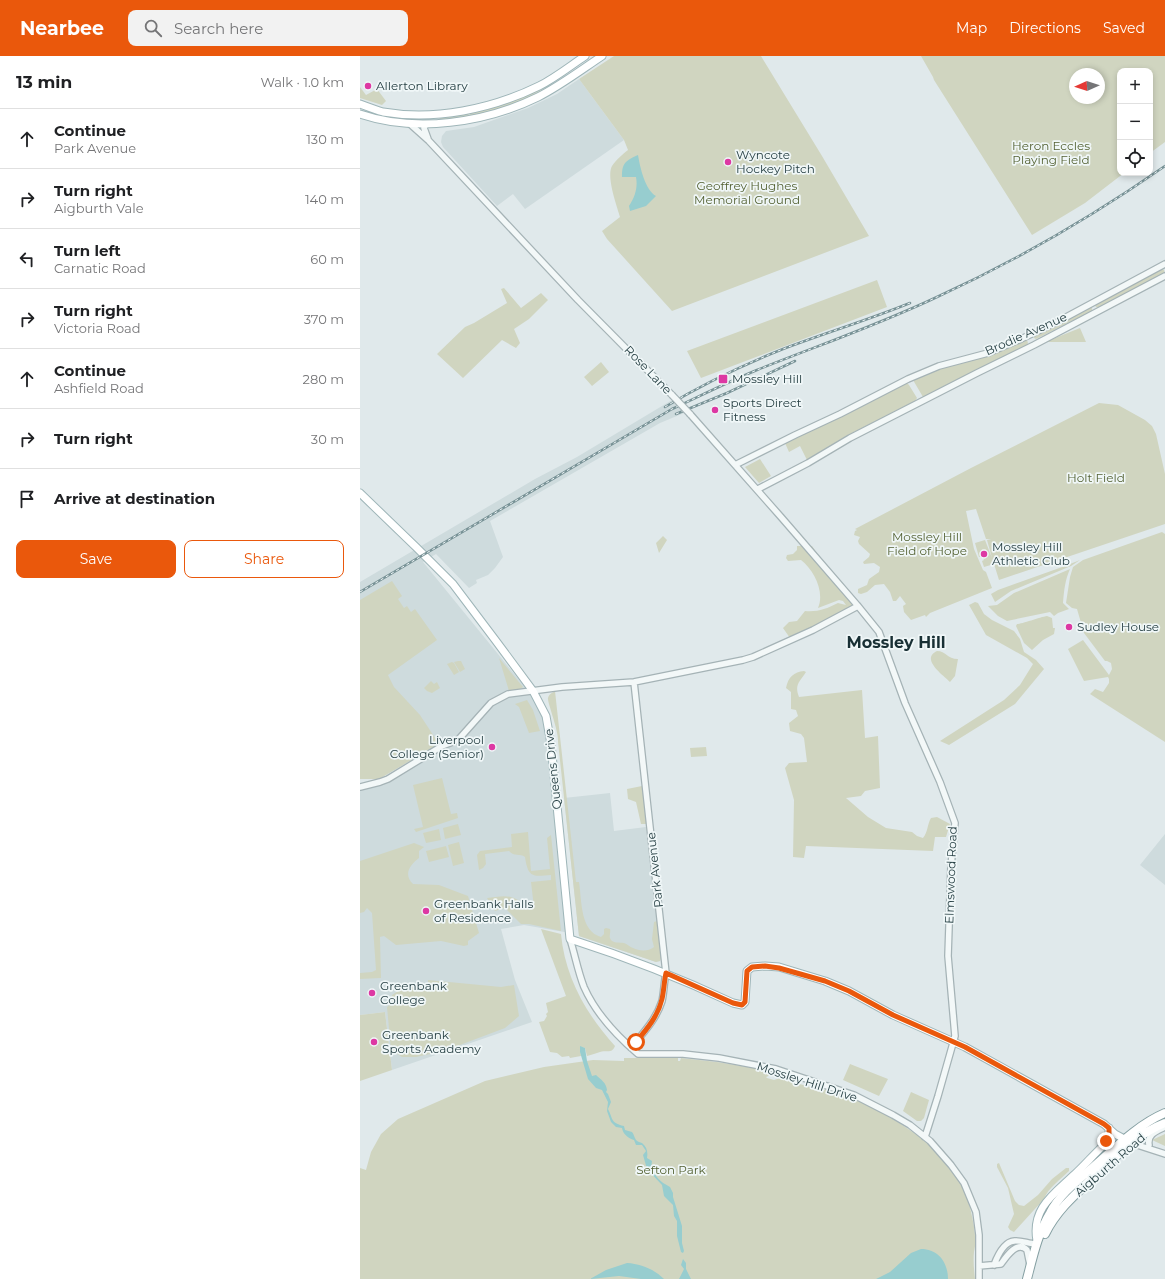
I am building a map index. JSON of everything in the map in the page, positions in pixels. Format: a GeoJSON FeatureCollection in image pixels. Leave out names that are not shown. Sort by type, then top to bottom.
{"type":"FeatureCollection","features":[{"type":"Feature","properties":{"kind":"highway","name":"Aigburth Road"},"geometry":{"type":"LineString","coordinates":[[1032,1279],[1044,1236],[1056,1216],[1140,1128],[1165,1113]]}},
{"type":"Feature","properties":{"kind":"highway","name":"Aigburth Road"},"geometry":{"type":"LineString","coordinates":[[1027,1279],[1037,1242],[1050,1212],[1058,1201],[1080,1179],[1130,1140],[1165,1123]]}},
{"type":"Feature","properties":{"kind":"main road"},"geometry":{"type":"LineString","coordinates":[[360,104],[382,111],[407,115],[454,113],[514,97],[538,87],[585,56]]}},
{"type":"Feature","properties":{"kind":"main road"},"geometry":{"type":"LineString","coordinates":[[360,114],[410,124],[459,121],[489,115],[538,97],[602,56]]}},
{"type":"Feature","properties":{"kind":"main road"},"geometry":{"type":"LineString","coordinates":[[564,70],[569,78]]}},
{"type":"Feature","properties":{"kind":"main road","name":"Queens Drive"},"geometry":{"type":"LineString","coordinates":[[360,492],[453,584],[533,691],[546,716],[549,730],[570,939]]}},
{"type":"Feature","properties":{"kind":"main road"},"geometry":{"type":"LineString","coordinates":[[570,939],[625,957],[666,973],[733,1003],[742,1005],[745,1002],[747,971],[752,967],[765,966],[779,968],[825,981],[849,991],[893,1015],[954,1042],[1062,1101],[1109,1128],[1115,1134],[1130,1140]]}},
{"type":"Feature","properties":{"kind":"main road"},"geometry":{"type":"LineString","coordinates":[[1037,1242],[1035,1229],[1037,1219],[1044,1204],[1104,1145],[1108,1138],[1109,1128]]}},
{"type":"Feature","properties":{"kind":"street","name":"Rose Lane"},"geometry":{"type":"LineString","coordinates":[[410,124],[429,141],[578,300],[690,414],[758,489],[858,606]]}},
{"type":"Feature","properties":{"kind":"street"},"geometry":{"type":"LineString","coordinates":[[426,124],[428,127],[429,141]]}},
{"type":"Feature","properties":{"kind":"street","name":"Brodie Avenue"},"geometry":{"type":"LineString","coordinates":[[735,465],[908,379],[939,366],[988,353],[1010,344],[1057,322],[1165,264]]}},
{"type":"Feature","properties":{"kind":"street","name":"Brodie Avenue"},"geometry":{"type":"LineString","coordinates":[[758,489],[810,462],[850,438],[983,369],[1034,345],[1165,276]]}},
{"type":"Feature","properties":{"kind":"street"},"geometry":{"type":"LineString","coordinates":[[360,787],[388,779],[442,746],[458,740],[491,703],[508,694],[562,687],[634,682],[753,657],[812,630],[858,606]]}},
{"type":"Feature","properties":{"kind":"street","name":"Elmswood Road"},"geometry":{"type":"LineString","coordinates":[[858,606],[879,632],[905,702],[940,782],[954,823],[948,956],[954,1042],[925,1137]]}},
{"type":"Feature","properties":{"kind":"street","name":"Park Avenue"},"geometry":{"type":"LineString","coordinates":[[631,1048],[650,1026],[660,1006],[666,973],[634,682]]}},
{"type":"Feature","properties":{"kind":"street","name":"Queens Drive"},"geometry":{"type":"LineString","coordinates":[[570,939],[584,987],[596,1008],[631,1048]]}},
{"type":"Feature","properties":{"kind":"street","name":"Mossley Hill Drive"},"geometry":{"type":"LineString","coordinates":[[631,1048],[638,1054],[683,1054],[719,1058],[776,1069],[854,1095],[893,1115],[925,1137],[951,1165],[964,1183],[976,1212],[979,1235],[979,1279]]}},
{"type":"Feature","properties":{"kind":"street"},"geometry":{"type":"LineString","coordinates":[[1151,1147],[1148,1140],[1150,1136],[1165,1127]]}},
{"type":"Feature","properties":{"kind":"street"},"geometry":{"type":"LineString","coordinates":[[1130,1140],[1151,1147],[1165,1154]]}},
{"type":"Feature","properties":{"kind":"street"},"geometry":{"type":"LineString","coordinates":[[994,1265],[1000,1254],[1011,1242],[1014,1241],[1028,1244],[1037,1242]]}},
{"type":"Feature","properties":{"kind":"street"},"geometry":{"type":"LineString","coordinates":[[979,1266],[1001,1264],[1017,1247],[1027,1250],[1030,1265]]}},
{"type":"Feature","properties":{"kind":"shaded area"},"geometry":{"type":"Polygon","coordinates":[[[579,79],[624,140],[525,209],[513,194],[497,206],[443,147],[441,142],[442,136],[446,131],[474,127],[528,108],[557,94],[579,79]]]}},
{"type":"Feature","properties":{"kind":"shaded area"},"geometry":{"type":"Polygon","coordinates":[[[672,400],[684,413],[660,423],[490,521],[503,557],[488,575],[476,580],[477,583],[469,588],[436,554],[423,562],[527,691],[533,691],[546,716],[570,933],[524,925],[501,929],[515,980],[532,1022],[392,1070],[385,1012],[360,1015],[360,787],[380,782],[441,743],[379,779],[360,779],[360,582],[535,479],[577,457],[672,400]]]}},
{"type":"Feature","properties":{"kind":"shaded area"},"geometry":{"type":"Polygon","coordinates":[[[610,793],[614,831],[646,827],[662,955],[660,961],[656,962],[579,936],[564,798],[610,793]]]}},
{"type":"Feature","properties":{"kind":"shaded area"},"geometry":{"type":"Polygon","coordinates":[[[1165,834],[1165,885],[1140,865],[1165,834]]]}},
{"type":"Feature","properties":{"kind":"green space","name":"Geoffrey Hughes Memorial Ground"},"geometry":{"type":"Polygon","coordinates":[[[614,56],[761,56],[869,236],[672,311],[607,239],[602,231],[620,217],[611,184],[610,171],[615,162],[628,150],[624,140],[579,79],[614,56]]]}},
{"type":"Feature","properties":{"kind":"green space","name":"Heron Eccles Playing Field"},"geometry":{"type":"Polygon","coordinates":[[[921,56],[1165,56],[1165,142],[1153,151],[1153,68],[1117,68],[1117,176],[1120,176],[1085,203],[1032,235],[934,80],[921,56]]]}},
{"type":"Feature","properties":{"kind":"green space"},"geometry":{"type":"Polygon","coordinates":[[[551,83],[552,84],[523,100],[502,108],[470,117],[469,111],[512,99],[522,98],[551,83]]]}},
{"type":"Feature","properties":{"kind":"green space"},"geometry":{"type":"Polygon","coordinates":[[[360,87],[366,95],[377,89],[386,101],[382,105],[360,98],[360,87]]]}},
{"type":"Feature","properties":{"kind":"green space"},"geometry":{"type":"Polygon","coordinates":[[[468,111],[469,117],[440,120],[439,116],[468,111]]]}},
{"type":"Feature","properties":{"kind":"green space"},"geometry":{"type":"Polygon","coordinates":[[[1162,269],[1164,270],[1165,274],[1098,308],[1095,306],[1096,303],[1162,269]]]}},
{"type":"Feature","properties":{"kind":"green space"},"geometry":{"type":"Polygon","coordinates":[[[877,280],[887,307],[701,378],[687,351],[877,280]]]}},
{"type":"Feature","properties":{"kind":"green space"},"geometry":{"type":"Polygon","coordinates":[[[504,288],[521,308],[541,293],[548,300],[529,319],[514,329],[520,343],[516,348],[502,340],[463,378],[437,354],[465,327],[507,303],[501,289],[504,288]]]}},
{"type":"Feature","properties":{"kind":"green space"},"geometry":{"type":"Polygon","coordinates":[[[1091,307],[1092,311],[1036,339],[1034,338],[1034,336],[1091,307]]]}},
{"type":"Feature","properties":{"kind":"green space"},"geometry":{"type":"Polygon","coordinates":[[[1080,328],[1086,342],[1045,342],[1080,328]]]}},
{"type":"Feature","properties":{"kind":"green space"},"geometry":{"type":"Polygon","coordinates":[[[1027,340],[1027,345],[923,397],[913,380],[936,370],[994,354],[1027,340]]]}},
{"type":"Feature","properties":{"kind":"green space"},"geometry":{"type":"Polygon","coordinates":[[[601,362],[609,372],[592,386],[584,377],[601,362]]]}},
{"type":"Feature","properties":{"kind":"green space"},"geometry":{"type":"Polygon","coordinates":[[[907,383],[917,398],[915,401],[854,432],[807,460],[800,446],[789,452],[785,443],[851,412],[907,383]]]}},
{"type":"Feature","properties":{"kind":"green space","name":"Holt Field"},"geometry":{"type":"Polygon","coordinates":[[[1099,403],[1118,405],[1145,420],[1152,426],[1156,434],[1165,474],[1165,524],[999,580],[994,564],[984,567],[982,561],[984,560],[982,556],[979,557],[975,543],[985,540],[992,558],[987,540],[991,539],[986,539],[976,509],[966,511],[974,549],[983,570],[986,572],[992,588],[930,613],[926,617],[925,615],[911,620],[904,612],[903,606],[906,604],[900,596],[896,601],[893,601],[890,592],[884,584],[875,585],[867,592],[861,594],[858,593],[858,589],[867,585],[869,579],[879,572],[880,567],[874,563],[864,564],[863,562],[869,557],[870,554],[859,544],[858,541],[860,537],[854,535],[855,531],[857,530],[855,529],[1099,403]]]}},
{"type":"Feature","properties":{"kind":"green space"},"geometry":{"type":"Polygon","coordinates":[[[760,459],[771,476],[759,483],[745,467],[760,459]]]}},
{"type":"Feature","properties":{"kind":"green space"},"geometry":{"type":"Polygon","coordinates":[[[1162,532],[1165,534],[1165,742],[1090,694],[1095,689],[1103,692],[1109,683],[1109,679],[1108,677],[1084,681],[1068,649],[1083,640],[1109,675],[1112,669],[1111,663],[1105,661],[1084,633],[1077,609],[1072,608],[1066,603],[1073,567],[1083,560],[1162,532]]]}},
{"type":"Feature","properties":{"kind":"green space"},"geometry":{"type":"Polygon","coordinates":[[[663,536],[667,540],[659,553],[656,543],[663,536]]]}},
{"type":"Feature","properties":{"kind":"green space"},"geometry":{"type":"Polygon","coordinates":[[[797,546],[812,546],[852,606],[790,638],[783,628],[789,622],[797,621],[805,611],[822,610],[838,603],[846,605],[843,601],[839,600],[818,608],[820,595],[814,575],[801,560],[788,561],[786,558],[787,555],[793,554],[797,550],[797,546]]]}},
{"type":"Feature","properties":{"kind":"green space"},"geometry":{"type":"Polygon","coordinates":[[[1080,560],[1071,566],[1011,591],[995,602],[991,594],[998,590],[1080,560]]]}},
{"type":"Feature","properties":{"kind":"green space"},"geometry":{"type":"Polygon","coordinates":[[[1070,569],[1064,590],[1063,603],[1069,609],[1054,616],[1050,612],[1007,621],[998,616],[988,606],[997,605],[1014,593],[1070,569]]]}},
{"type":"Feature","properties":{"kind":"green space"},"geometry":{"type":"Polygon","coordinates":[[[392,581],[402,596],[398,599],[404,608],[407,606],[411,612],[415,609],[437,640],[388,675],[394,687],[420,715],[439,744],[379,779],[360,779],[360,600],[392,581]]]}},
{"type":"Feature","properties":{"kind":"green space"},"geometry":{"type":"Polygon","coordinates":[[[975,602],[978,603],[984,614],[992,620],[1014,631],[1020,639],[1024,652],[1036,660],[1044,669],[1015,704],[949,745],[940,741],[1004,700],[1020,685],[1033,664],[1027,658],[986,635],[969,605],[975,602]]]}},
{"type":"Feature","properties":{"kind":"green space"},"geometry":{"type":"Polygon","coordinates":[[[1047,616],[1052,618],[1053,628],[1055,628],[1054,634],[1043,640],[1032,650],[1024,643],[1016,626],[1017,624],[1047,616]]]}},
{"type":"Feature","properties":{"kind":"green space"},"geometry":{"type":"Polygon","coordinates":[[[937,651],[943,652],[951,658],[958,659],[955,676],[950,682],[934,667],[931,658],[932,654],[937,651]]]}},
{"type":"Feature","properties":{"kind":"green space"},"geometry":{"type":"Polygon","coordinates":[[[499,658],[523,687],[509,691],[499,658]]]}},
{"type":"Feature","properties":{"kind":"green space"},"geometry":{"type":"Polygon","coordinates":[[[461,661],[465,669],[460,672],[454,662],[461,661]]]}},
{"type":"Feature","properties":{"kind":"green space"},"geometry":{"type":"Polygon","coordinates":[[[452,662],[459,672],[454,675],[447,664],[452,662]]]}},
{"type":"Feature","properties":{"kind":"green space"},"geometry":{"type":"Polygon","coordinates":[[[804,671],[806,672],[797,686],[799,697],[862,690],[865,738],[878,736],[880,788],[865,791],[861,796],[846,798],[868,817],[886,828],[912,832],[923,838],[931,818],[937,817],[950,824],[946,837],[935,837],[933,851],[806,846],[804,858],[793,857],[794,800],[785,768],[789,763],[807,762],[804,738],[801,734],[790,731],[789,723],[798,716],[796,710],[791,709],[791,692],[786,688],[788,681],[792,676],[804,671]]]}},
{"type":"Feature","properties":{"kind":"green space"},"geometry":{"type":"Polygon","coordinates":[[[431,681],[434,684],[437,682],[440,688],[432,693],[424,688],[431,681]]]}},
{"type":"Feature","properties":{"kind":"green space"},"geometry":{"type":"Polygon","coordinates":[[[555,691],[576,882],[579,882],[583,914],[586,922],[589,929],[594,934],[601,937],[604,934],[604,929],[610,929],[610,937],[612,941],[624,943],[635,949],[649,950],[654,947],[652,939],[654,922],[657,921],[662,955],[660,961],[656,962],[579,936],[558,737],[548,701],[549,696],[555,691]]]}},
{"type":"Feature","properties":{"kind":"green space"},"geometry":{"type":"Polygon","coordinates":[[[527,700],[533,710],[540,731],[529,733],[519,707],[515,704],[527,700]]]}},
{"type":"Feature","properties":{"kind":"green space"},"geometry":{"type":"Polygon","coordinates":[[[706,747],[707,756],[691,757],[690,748],[706,747]]]}},
{"type":"Feature","properties":{"kind":"green space"},"geometry":{"type":"Polygon","coordinates":[[[442,778],[451,814],[457,813],[458,818],[416,832],[414,829],[423,827],[413,785],[442,778]]]}},
{"type":"Feature","properties":{"kind":"green space"},"geometry":{"type":"Polygon","coordinates":[[[642,786],[647,824],[641,824],[636,802],[628,799],[627,789],[642,786]]]}},
{"type":"Feature","properties":{"kind":"green space"},"geometry":{"type":"Polygon","coordinates":[[[458,824],[461,835],[445,839],[443,828],[458,824]]]}},
{"type":"Feature","properties":{"kind":"green space"},"geometry":{"type":"Polygon","coordinates":[[[439,829],[441,840],[426,843],[423,833],[439,829]]]}},
{"type":"Feature","properties":{"kind":"green space"},"geometry":{"type":"Polygon","coordinates":[[[528,832],[531,871],[550,869],[547,838],[551,835],[561,931],[529,924],[521,924],[505,908],[495,911],[487,898],[502,896],[513,897],[529,907],[534,908],[531,882],[551,880],[551,875],[539,876],[532,874],[528,869],[525,857],[513,854],[509,851],[485,854],[486,864],[479,870],[477,855],[480,851],[512,847],[511,834],[528,832]]]}},
{"type":"Feature","properties":{"kind":"green space"},"geometry":{"type":"Polygon","coordinates":[[[459,842],[464,863],[453,866],[448,845],[459,842]]]}},
{"type":"Feature","properties":{"kind":"green space"},"geometry":{"type":"Polygon","coordinates":[[[414,843],[424,847],[419,851],[419,858],[409,870],[408,877],[410,880],[413,884],[439,885],[468,896],[479,933],[468,941],[468,945],[464,946],[441,941],[396,945],[384,936],[380,937],[381,978],[360,979],[360,973],[372,972],[376,970],[372,913],[367,908],[364,912],[360,913],[360,861],[414,843]]]}},
{"type":"Feature","properties":{"kind":"green space"},"geometry":{"type":"Polygon","coordinates":[[[446,846],[449,857],[429,862],[426,851],[446,846]]]}},
{"type":"Feature","properties":{"kind":"green space"},"geometry":{"type":"Polygon","coordinates":[[[541,929],[561,934],[563,950],[572,980],[586,1008],[615,1046],[612,1050],[587,1056],[585,1048],[580,1047],[581,1056],[570,1058],[569,1056],[562,1057],[557,1053],[550,1052],[539,1022],[544,1021],[547,1016],[546,1014],[548,1012],[546,1003],[566,996],[541,929]]]}},
{"type":"Feature","properties":{"kind":"green space"},"geometry":{"type":"Polygon","coordinates":[[[428,980],[501,987],[514,985],[519,1016],[505,1028],[444,1051],[416,1057],[402,1057],[391,1050],[387,1007],[392,1003],[392,995],[406,986],[428,984],[428,980]]]}},
{"type":"Feature","properties":{"kind":"green space","name":"Greenbank Sports Academy"},"geometry":{"type":"Polygon","coordinates":[[[385,1012],[392,1070],[360,1081],[360,1015],[385,1012]]]}},
{"type":"Feature","properties":{"kind":"green space","name":"Sefton Park"},"geometry":{"type":"Polygon","coordinates":[[[624,1058],[678,1058],[678,1061],[680,1061],[681,1058],[760,1069],[770,1072],[771,1075],[766,1077],[767,1078],[774,1080],[780,1078],[823,1091],[827,1088],[846,1096],[887,1115],[925,1141],[955,1174],[967,1196],[974,1226],[975,1279],[360,1279],[360,1168],[366,1170],[371,1152],[381,1134],[398,1119],[485,1081],[544,1067],[593,1060],[624,1061],[624,1058]]]}},
{"type":"Feature","properties":{"kind":"green space"},"geometry":{"type":"Polygon","coordinates":[[[850,1064],[888,1079],[879,1096],[843,1080],[850,1064]]]}},
{"type":"Feature","properties":{"kind":"green space"},"geometry":{"type":"Polygon","coordinates":[[[911,1092],[929,1100],[924,1118],[921,1121],[917,1121],[903,1111],[911,1092]]]}},
{"type":"Feature","properties":{"kind":"green space"},"geometry":{"type":"Polygon","coordinates":[[[1165,1134],[1165,1146],[1152,1140],[1165,1134]]]}},
{"type":"Feature","properties":{"kind":"green space"},"geometry":{"type":"Polygon","coordinates":[[[999,1163],[1015,1201],[1019,1205],[1024,1206],[1038,1195],[1052,1179],[1066,1168],[1069,1168],[1069,1171],[1052,1187],[1044,1199],[1014,1232],[1008,1227],[1014,1214],[1008,1188],[997,1167],[997,1164],[999,1163]]]}},
{"type":"Feature","properties":{"kind":"water"},"geometry":{"type":"Polygon","coordinates":[[[638,155],[646,184],[656,196],[646,206],[630,211],[629,206],[634,196],[637,181],[636,177],[622,177],[623,168],[627,161],[638,155]]]}},
{"type":"Feature","properties":{"kind":"water"},"geometry":{"type":"Polygon","coordinates":[[[580,1046],[585,1048],[587,1061],[592,1076],[596,1075],[606,1085],[606,1092],[611,1102],[608,1109],[614,1122],[624,1126],[625,1130],[632,1132],[636,1140],[645,1146],[647,1150],[647,1158],[652,1161],[651,1168],[663,1183],[670,1187],[673,1193],[682,1226],[683,1253],[681,1252],[677,1236],[677,1221],[674,1216],[673,1205],[664,1196],[662,1185],[647,1169],[643,1155],[646,1151],[642,1145],[636,1145],[634,1140],[625,1134],[622,1128],[616,1127],[611,1122],[607,1111],[608,1102],[602,1090],[596,1088],[588,1079],[580,1052],[580,1046]]]}},
{"type":"Feature","properties":{"kind":"water"},"geometry":{"type":"Polygon","coordinates":[[[921,1249],[932,1251],[941,1258],[948,1273],[948,1279],[876,1279],[890,1272],[911,1253],[921,1249]]]}},
{"type":"Feature","properties":{"kind":"water"},"geometry":{"type":"Polygon","coordinates":[[[683,1259],[686,1263],[686,1269],[691,1279],[679,1279],[684,1269],[681,1265],[683,1259]]]}},
{"type":"Feature","properties":{"kind":"water"},"geometry":{"type":"Polygon","coordinates":[[[627,1263],[647,1268],[656,1272],[664,1279],[641,1279],[619,1276],[590,1279],[606,1270],[627,1263]]]}},
{"type":"Feature","properties":{"kind":"railway"},"geometry":{"type":"LineString","coordinates":[[360,592],[672,409],[746,375],[892,317],[967,283],[1054,237],[1138,185],[1165,166]]}},
{"type":"Feature","properties":{"kind":"railway"},"geometry":{"type":"LineString","coordinates":[[665,407],[708,383],[768,355],[910,303]]}},
{"type":"Feature","properties":{"kind":"railway"},"geometry":{"type":"LineString","coordinates":[[676,414],[727,393],[795,361]]}},
{"type":"Feature","properties":{"kind":"place","name":"Allerton Library"},"geometry":{"type":"Point","coordinates":[368,86]}},
{"type":"Feature","properties":{"kind":"place","name":"Wyncote Hockey Pitch"},"geometry":{"type":"Point","coordinates":[728,162]}},
{"type":"Feature","properties":{"kind":"place","name":"Mossley Hill"},"geometry":{"type":"Point","coordinates":[723,379]}},
{"type":"Feature","properties":{"kind":"place","name":"Sports Direct Fitness"},"geometry":{"type":"Point","coordinates":[715,410]}},
{"type":"Feature","properties":{"kind":"place","name":"Mossley Hill Athletic Club"},"geometry":{"type":"Point","coordinates":[984,554]}},
{"type":"Feature","properties":{"kind":"place","name":"Sudley House"},"geometry":{"type":"Point","coordinates":[1069,627]}},
{"type":"Feature","properties":{"kind":"place","name":"Liverpool College (Senior)"},"geometry":{"type":"Point","coordinates":[492,747]}},
{"type":"Feature","properties":{"kind":"place","name":"Greenbank Halls of Residence"},"geometry":{"type":"Point","coordinates":[426,911]}},
{"type":"Feature","properties":{"kind":"place","name":"Greenbank College"},"geometry":{"type":"Point","coordinates":[372,993]}},
{"type":"Feature","properties":{"kind":"place","name":"Greenbank Sports Academy"},"geometry":{"type":"Point","coordinates":[374,1042]}},
{"type":"Feature","properties":{"kind":"district","name":"Mossley Hill"},"geometry":{"type":"Point","coordinates":[896,642]}},
{"type":"Feature","properties":{"kind":"route"},"geometry":{"type":"LineString","coordinates":[[636,1042],[650,1026],[660,1006],[666,973],[733,1003],[742,1005],[745,1002],[747,971],[752,967],[765,966],[792,970],[849,991],[893,1015],[965,1047],[1104,1124],[1109,1128],[1109,1135],[1106,1141]]}},
{"type":"Feature","properties":{"kind":"park label","name":"Mossley Hill Field of Hope"},"geometry":{"type":"Point","coordinates":[927,544]}}]}
